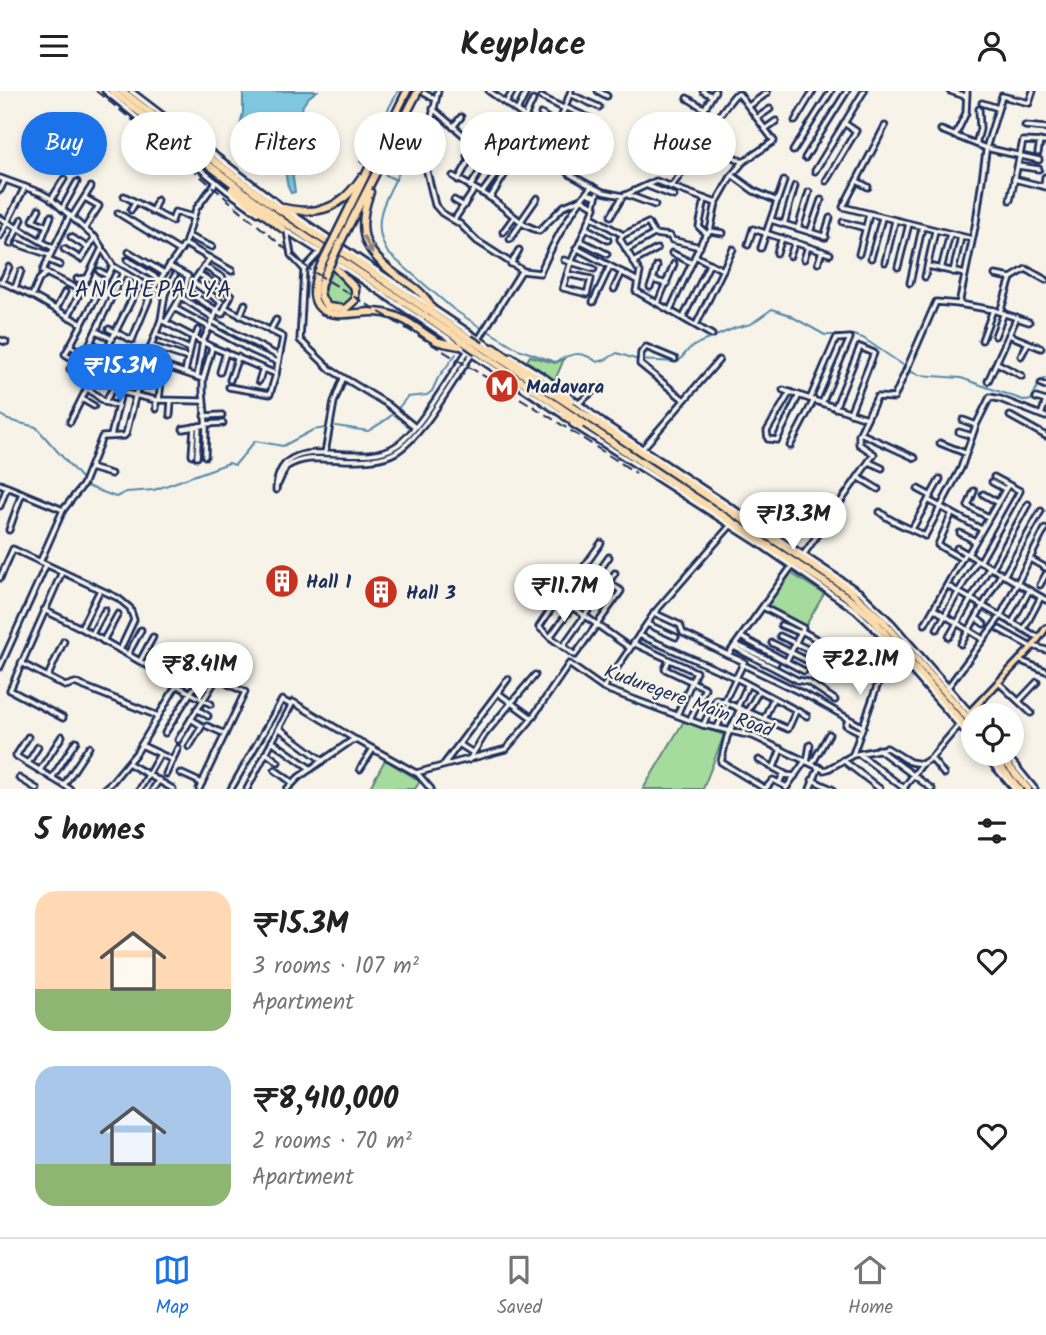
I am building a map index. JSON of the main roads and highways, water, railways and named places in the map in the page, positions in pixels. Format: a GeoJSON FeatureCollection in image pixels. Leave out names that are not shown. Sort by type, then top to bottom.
{"type":"FeatureCollection","features":[{"type":"Feature","properties":{"kind":"highway"},"geometry":{"type":"LineString","coordinates":[[397,112],[407,91]]}},
{"type":"Feature","properties":{"kind":"highway"},"geometry":{"type":"LineString","coordinates":[[116,92],[140,112]]}},
{"type":"Feature","properties":{"kind":"highway"},"geometry":{"type":"LineString","coordinates":[[116,92],[473,346],[586,417],[650,464]]}},
{"type":"Feature","properties":{"kind":"highway"},"geometry":{"type":"LineString","coordinates":[[321,253],[355,288],[353,304],[345,309],[328,307],[321,297],[320,285],[329,267],[341,241],[421,92]]}},
{"type":"Feature","properties":{"kind":"highway"},"geometry":{"type":"LineString","coordinates":[[216,172],[282,221],[831,585],[880,623],[961,711]]}},
{"type":"Feature","properties":{"kind":"highway"},"geometry":{"type":"LineString","coordinates":[[214,175],[285,230]]}},
{"type":"Feature","properties":{"kind":"highway"},"geometry":{"type":"LineString","coordinates":[[284,208],[308,211],[337,204],[364,175]]}},
{"type":"Feature","properties":{"kind":"highway"},"geometry":{"type":"LineString","coordinates":[[366,175],[315,276],[315,299],[326,311],[341,314],[361,311],[387,314],[412,324],[439,342],[458,346]]}},
{"type":"Feature","properties":{"kind":"highway"},"geometry":{"type":"LineString","coordinates":[[373,180],[362,220],[366,244],[384,265],[423,293],[431,307]]}},
{"type":"Feature","properties":{"kind":"highway"},"geometry":{"type":"LineString","coordinates":[[494,348],[563,395],[586,417]]}},
{"type":"Feature","properties":{"kind":"highway"},"geometry":{"type":"LineString","coordinates":[[565,416],[618,452],[650,464]]}},
{"type":"Feature","properties":{"kind":"highway"},"geometry":{"type":"LineString","coordinates":[[880,623],[961,721]]}},
{"type":"Feature","properties":{"kind":"highway"},"geometry":{"type":"LineString","coordinates":[[1000,766],[1019,789]]}},
{"type":"Feature","properties":{"kind":"highway"},"geometry":{"type":"LineString","coordinates":[[1009,766],[1028,789]]}},
{"type":"Feature","properties":{"kind":"main road"},"geometry":{"type":"LineString","coordinates":[[980,703],[1046,628]]}},
{"type":"Feature","properties":{"kind":"water"},"geometry":{"type":"Polygon","coordinates":[[[243,91],[317,91],[303,105],[302,112],[243,112],[243,91]]]}},
{"type":"Feature","properties":{"kind":"water"},"geometry":{"type":"Polygon","coordinates":[[[286,175],[293,175],[295,192],[291,193],[286,175]]]}},
{"type":"Feature","properties":{"kind":"waterway"},"geometry":{"type":"LineString","coordinates":[[387,112],[398,91]]}},
{"type":"Feature","properties":{"kind":"waterway"},"geometry":{"type":"LineString","coordinates":[[386,175],[396,180]]}},
{"type":"Feature","properties":{"kind":"waterway"},"geometry":{"type":"LineString","coordinates":[[398,175],[387,195],[380,218],[382,241],[388,253],[453,309],[483,329]]}},
{"type":"Feature","properties":{"kind":"waterway"},"geometry":{"type":"LineString","coordinates":[[488,331],[518,349],[555,362],[576,354],[597,362],[617,353],[638,360],[678,362],[689,349],[699,343],[751,324],[772,309],[787,314],[825,335],[853,335],[863,338],[906,367]]}},
{"type":"Feature","properties":{"kind":"waterway"},"geometry":{"type":"LineString","coordinates":[[336,426],[368,431],[375,427],[394,413],[407,397],[427,395],[432,391],[456,354]]}},
{"type":"Feature","properties":{"kind":"waterway"},"geometry":{"type":"LineString","coordinates":[[909,371],[919,375],[961,378],[1026,401],[1031,400],[1040,381],[1046,378]]}},
{"type":"Feature","properties":{"kind":"waterway"},"geometry":{"type":"LineString","coordinates":[[0,414],[8,420],[36,427],[89,487],[116,497],[126,492],[154,490],[229,463],[235,465],[255,441],[283,446],[313,430],[326,428]]}},
{"type":"Feature","properties":{"kind":"railway"},"geometry":{"type":"LineString","coordinates":[[96,91],[309,269],[528,403],[636,473]]}},
{"type":"Feature","properties":{"kind":"place","name":"Madavara"},"geometry":{"type":"Point","coordinates":[502,386]}},
{"type":"Feature","properties":{"kind":"place","name":"Hall 1"},"geometry":{"type":"Point","coordinates":[282,581]}},
{"type":"Feature","properties":{"kind":"place","name":"Hall 3"},"geometry":{"type":"Point","coordinates":[381,592]}},
{"type":"Feature","properties":{"kind":"district","name":"ANCHEPALYA"},"geometry":{"type":"Point","coordinates":[154,289]}}]}
